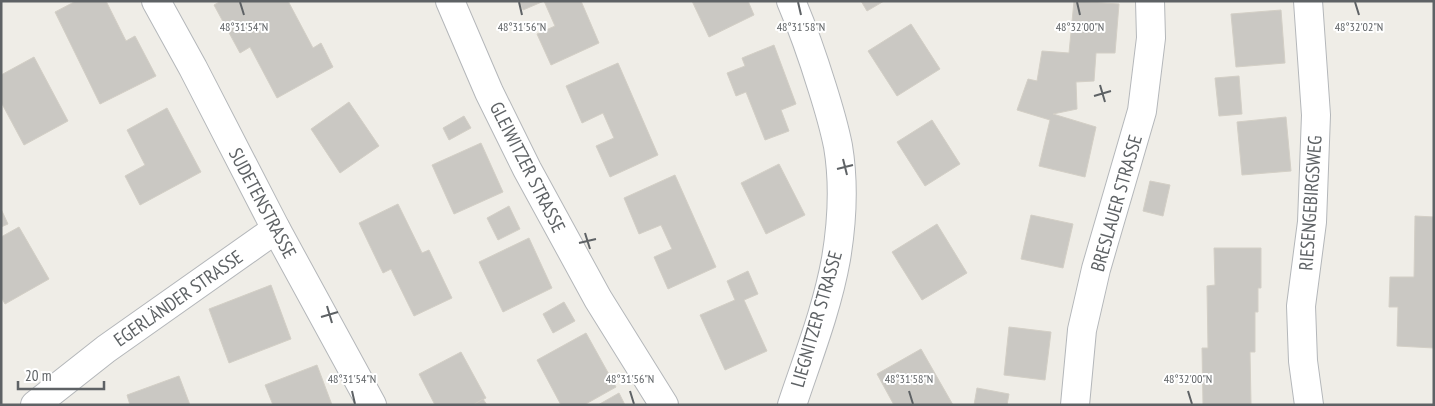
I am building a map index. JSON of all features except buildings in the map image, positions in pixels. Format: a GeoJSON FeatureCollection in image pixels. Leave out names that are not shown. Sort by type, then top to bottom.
{"type":"FeatureCollection","features":[{"type":"Feature","properties":{"kind":"street","name":"SUDETENSTRASSE"},"geometry":{"type":"LineString","coordinates":[[156,1],[193,68],[276,229],[372,405]]}},
{"type":"Feature","properties":{"kind":"street","name":"GLEIWITZER STRASSE"},"geometry":{"type":"LineString","coordinates":[[450,1],[489,92],[528,169],[598,299],[664,405]]}},
{"type":"Feature","properties":{"kind":"street","name":"LIEGNITZER STRASSE"},"geometry":{"type":"LineString","coordinates":[[791,1],[831,116],[838,146],[841,174],[838,237],[832,279],[792,405]]}},
{"type":"Feature","properties":{"kind":"street","name":"BRESLAUER STRASSE"},"geometry":{"type":"LineString","coordinates":[[1075,405],[1082,330],[1096,269],[1142,111],[1151,38],[1150,1]]}},
{"type":"Feature","properties":{"kind":"street","name":"RIESENGEBIRGSWEG"},"geometry":{"type":"LineString","coordinates":[[1308,1],[1316,115],[1312,222],[1301,306],[1303,361],[1309,405]]}},
{"type":"Feature","properties":{"kind":"street","name":"EGERLÄNDER STRASSE"},"geometry":{"type":"LineString","coordinates":[[35,405],[106,349],[276,229]]}}]}
